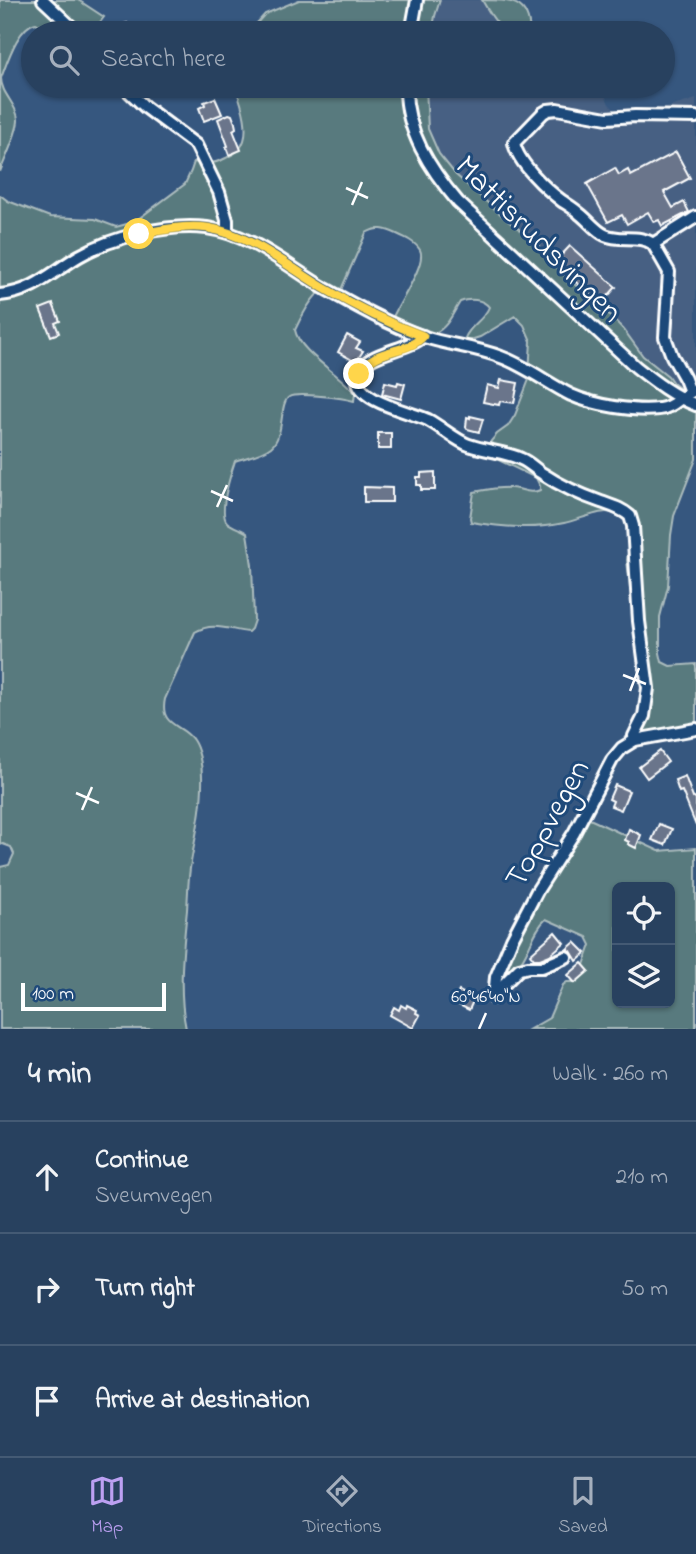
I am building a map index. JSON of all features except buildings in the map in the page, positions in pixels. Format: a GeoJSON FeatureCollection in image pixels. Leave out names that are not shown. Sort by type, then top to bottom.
{"type":"FeatureCollection","features":[{"type":"Feature","properties":{"kind":"street"},"geometry":{"type":"LineString","coordinates":[[43,0],[65,21]]}},
{"type":"Feature","properties":{"kind":"street"},"geometry":{"type":"LineString","coordinates":[[413,21],[417,0]]}},
{"type":"Feature","properties":{"kind":"street"},"geometry":{"type":"LineString","coordinates":[[136,98],[196,145],[219,192],[227,220],[227,232]]}},
{"type":"Feature","properties":{"kind":"street","name":"Mattisrudsvingen"},"geometry":{"type":"LineString","coordinates":[[408,98],[413,129],[421,150],[439,180],[458,202],[636,367],[689,393],[696,405]]}},
{"type":"Feature","properties":{"kind":"street"},"geometry":{"type":"LineString","coordinates":[[0,295],[29,288],[86,252],[125,237],[194,227],[227,232],[370,313],[423,336],[505,358],[572,395],[594,403],[658,410],[689,393],[665,337],[669,272],[653,244],[642,239],[602,234],[561,200],[520,158],[514,143],[548,110],[557,109],[607,118],[696,117]]}},
{"type":"Feature","properties":{"kind":"street"},"geometry":{"type":"LineString","coordinates":[[653,244],[696,217]]}},
{"type":"Feature","properties":{"kind":"street"},"geometry":{"type":"LineString","coordinates":[[423,336],[417,342],[383,354],[365,365],[358,378],[365,393],[381,403],[425,419],[469,445],[521,458],[561,485],[618,508],[630,516],[648,688],[644,716],[635,740],[696,729]]}},
{"type":"Feature","properties":{"kind":"street"},"geometry":{"type":"LineString","coordinates":[[644,716],[653,736]]}},
{"type":"Feature","properties":{"kind":"street","name":"Toppvegen"},"geometry":{"type":"LineString","coordinates":[[566,957],[542,967],[519,970],[494,995],[499,967],[537,891],[574,833],[612,760],[622,748],[635,740]]}},
{"type":"Feature","properties":{"kind":"shaded area"},"geometry":{"type":"Polygon","coordinates":[[[440,0],[482,0],[497,21],[434,21],[440,0]]]}},
{"type":"Feature","properties":{"kind":"shaded area"},"geometry":{"type":"Polygon","coordinates":[[[427,98],[606,98],[615,110],[633,113],[660,110],[696,99],[696,397],[687,394],[643,356],[624,330],[542,252],[536,240],[513,225],[456,175],[439,154],[428,129],[427,98]]]}},
{"type":"Feature","properties":{"kind":"green space"},"geometry":{"type":"Polygon","coordinates":[[[0,0],[78,0],[104,17],[101,21],[21,21],[21,35],[1,78],[17,114],[18,124],[0,172],[0,0]]]}},
{"type":"Feature","properties":{"kind":"green space"},"geometry":{"type":"Polygon","coordinates":[[[299,0],[440,0],[434,21],[259,21],[265,14],[299,0]]]}},
{"type":"Feature","properties":{"kind":"green space"},"geometry":{"type":"Polygon","coordinates":[[[482,0],[516,4],[522,8],[529,21],[496,21],[482,0]]]}},
{"type":"Feature","properties":{"kind":"green space"},"geometry":{"type":"Polygon","coordinates":[[[239,98],[427,98],[428,129],[439,154],[456,175],[513,225],[536,240],[542,252],[567,278],[602,307],[624,330],[643,356],[687,394],[696,397],[696,459],[674,516],[668,586],[660,617],[660,653],[662,662],[670,666],[696,664],[696,729],[637,740],[642,696],[627,560],[630,538],[626,521],[606,512],[564,523],[529,527],[471,522],[474,492],[502,488],[533,492],[540,490],[536,478],[484,453],[491,441],[508,426],[515,415],[530,377],[531,341],[524,325],[515,316],[480,337],[467,341],[467,333],[489,307],[483,302],[472,300],[460,302],[447,323],[435,333],[397,320],[393,317],[420,264],[420,250],[410,240],[393,232],[382,229],[370,231],[366,233],[340,292],[326,290],[318,293],[295,330],[312,355],[355,393],[354,401],[310,395],[289,397],[284,406],[278,435],[271,447],[235,461],[224,510],[229,524],[247,533],[252,565],[254,620],[248,632],[208,627],[195,632],[165,699],[165,715],[193,740],[202,772],[199,819],[189,874],[183,955],[182,1000],[186,1029],[0,1029],[0,867],[9,865],[14,854],[11,847],[0,843],[0,195],[8,201],[50,217],[95,219],[116,227],[134,222],[185,184],[194,162],[214,163],[238,150],[245,135],[239,98]]]}},
{"type":"Feature","properties":{"kind":"green space"},"geometry":{"type":"Polygon","coordinates":[[[581,815],[659,851],[696,848],[696,1029],[530,1029],[549,1018],[563,985],[579,979],[591,945],[587,937],[546,919],[540,925],[525,955],[515,969],[507,974],[496,970],[581,815]]]}},
{"type":"Feature","properties":{"kind":"route"},"geometry":{"type":"LineString","coordinates":[[139,234],[194,227],[235,235],[370,313],[423,336],[412,345],[376,357],[365,365],[359,374]]}}]}
